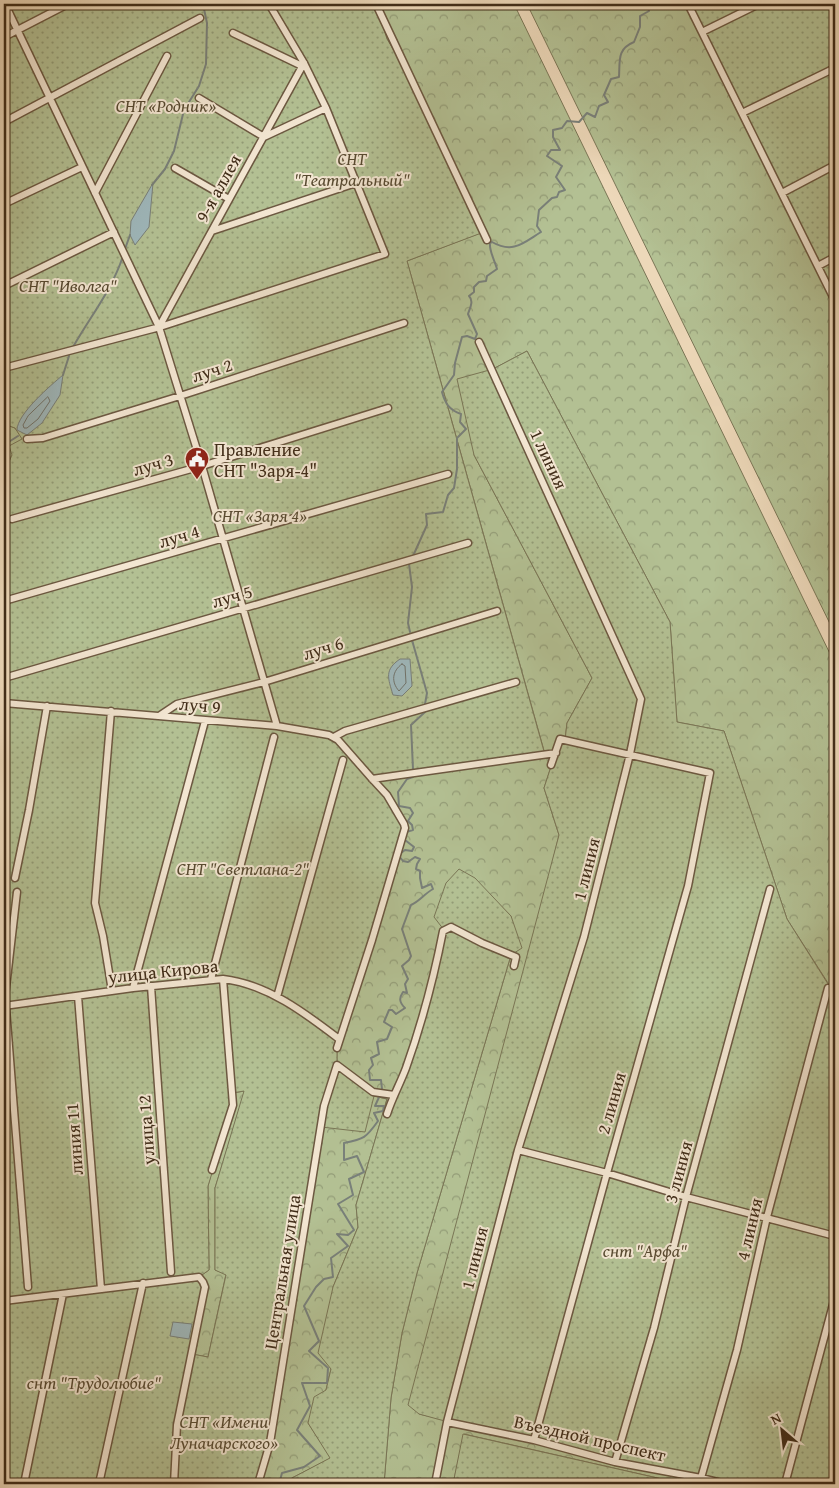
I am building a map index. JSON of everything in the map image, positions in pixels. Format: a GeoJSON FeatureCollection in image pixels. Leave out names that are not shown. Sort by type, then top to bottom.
{"type":"FeatureCollection","features":[{"type":"Feature","properties":{"kind":"street"},"geometry":{"type":"LineString","coordinates":[[5,4],[159,327],[244,608],[277,726]]}},
{"type":"Feature","properties":{"kind":"street"},"geometry":{"type":"LineString","coordinates":[[4,37],[68,4]]}},
{"type":"Feature","properties":{"kind":"street"},"geometry":{"type":"LineString","coordinates":[[4,368],[159,327],[385,254],[326,108],[269,4]]}},
{"type":"Feature","properties":{"kind":"street"},"geometry":{"type":"LineString","coordinates":[[376,4],[487,240]]}},
{"type":"Feature","properties":{"kind":"street"},"geometry":{"type":"LineString","coordinates":[[688,4],[835,301]]}},
{"type":"Feature","properties":{"kind":"street"},"geometry":{"type":"LineString","coordinates":[[702,32],[759,4]]}},
{"type":"Feature","properties":{"kind":"street"},"geometry":{"type":"LineString","coordinates":[[4,122],[200,18]]}},
{"type":"Feature","properties":{"kind":"street"},"geometry":{"type":"LineString","coordinates":[[233,32],[303,65]]}},
{"type":"Feature","properties":{"kind":"street"},"geometry":{"type":"LineString","coordinates":[[95,193],[167,56]]}},
{"type":"Feature","properties":{"kind":"street","name":"9-я аллея"},"geometry":{"type":"LineString","coordinates":[[159,327],[303,65]]}},
{"type":"Feature","properties":{"kind":"street"},"geometry":{"type":"LineString","coordinates":[[742,113],[835,68]]}},
{"type":"Feature","properties":{"kind":"street"},"geometry":{"type":"LineString","coordinates":[[199,98],[264,137],[326,108]]}},
{"type":"Feature","properties":{"kind":"street"},"geometry":{"type":"LineString","coordinates":[[782,193],[835,165]]}},
{"type":"Feature","properties":{"kind":"street"},"geometry":{"type":"LineString","coordinates":[[4,204],[82,167]]}},
{"type":"Feature","properties":{"kind":"street"},"geometry":{"type":"LineString","coordinates":[[175,168],[229,199]]}},
{"type":"Feature","properties":{"kind":"street"},"geometry":{"type":"LineString","coordinates":[[212,231],[356,183]]}},
{"type":"Feature","properties":{"kind":"street"},"geometry":{"type":"LineString","coordinates":[[4,286],[114,232]]}},
{"type":"Feature","properties":{"kind":"street"},"geometry":{"type":"LineString","coordinates":[[818,266],[835,257]]}},
{"type":"Feature","properties":{"kind":"street","name":"луч 2"},"geometry":{"type":"LineString","coordinates":[[27,439],[43,438],[180,396],[404,323]]}},
{"type":"Feature","properties":{"kind":"street","name":"1 линия"},"geometry":{"type":"LineString","coordinates":[[435,1484],[447,1422],[518,1150],[584,937],[630,754],[641,699],[479,342]]}},
{"type":"Feature","properties":{"kind":"street","name":"луч 3"},"geometry":{"type":"LineString","coordinates":[[12,519],[202,466],[388,408]]}},
{"type":"Feature","properties":{"kind":"street","name":"луч 4"},"geometry":{"type":"LineString","coordinates":[[4,601],[448,474]]}},
{"type":"Feature","properties":{"kind":"street","name":"луч 5"},"geometry":{"type":"LineString","coordinates":[[4,678],[468,543]]}},
{"type":"Feature","properties":{"kind":"street","name":"луч 6"},"geometry":{"type":"LineString","coordinates":[[159,716],[177,704],[264,682],[498,611]]}},
{"type":"Feature","properties":{"kind":"street"},"geometry":{"type":"LineString","coordinates":[[337,1048],[372,940],[405,828],[387,795],[359,762],[334,737],[345,731],[516,682]]}},
{"type":"Feature","properties":{"kind":"street","name":"луч 9"},"geometry":{"type":"LineString","coordinates":[[4,703],[277,726],[334,737]]}},
{"type":"Feature","properties":{"kind":"street"},"geometry":{"type":"LineString","coordinates":[[15,878],[47,706]]}},
{"type":"Feature","properties":{"kind":"street"},"geometry":{"type":"LineString","coordinates":[[111,711],[95,903],[103,936],[112,991]]}},
{"type":"Feature","properties":{"kind":"street"},"geometry":{"type":"LineString","coordinates":[[133,988],[205,721]]}},
{"type":"Feature","properties":{"kind":"street"},"geometry":{"type":"LineString","coordinates":[[211,979],[274,736]]}},
{"type":"Feature","properties":{"kind":"street"},"geometry":{"type":"LineString","coordinates":[[551,765],[560,739],[630,754]]}},
{"type":"Feature","properties":{"kind":"street"},"geometry":{"type":"LineString","coordinates":[[374,781],[556,753]]}},
{"type":"Feature","properties":{"kind":"street","name":"2 линия"},"geometry":{"type":"LineString","coordinates":[[534,1440],[688,886],[710,773],[630,754]]}},
{"type":"Feature","properties":{"kind":"street"},"geometry":{"type":"LineString","coordinates":[[277,997],[343,760]]}},
{"type":"Feature","properties":{"kind":"street","name":"3 линия"},"geometry":{"type":"LineString","coordinates":[[615,1462],[654,1328],[686,1197],[770,889]]}},
{"type":"Feature","properties":{"kind":"street"},"geometry":{"type":"LineString","coordinates":[[17,892],[5,1006],[28,1287]]}},
{"type":"Feature","properties":{"kind":"street"},"geometry":{"type":"LineString","coordinates":[[387,1114],[405,1070],[433,983],[443,931],[451,927],[482,943],[516,957],[514,966]]}},
{"type":"Feature","properties":{"kind":"street","name":"улица Кирова"},"geometry":{"type":"LineString","coordinates":[[5,1006],[211,979],[234,980],[277,997],[314,1020],[339,1039]]}},
{"type":"Feature","properties":{"kind":"street"},"geometry":{"type":"LineString","coordinates":[[212,1170],[233,1105],[223,979]]}},
{"type":"Feature","properties":{"kind":"street","name":"улица 12"},"geometry":{"type":"LineString","coordinates":[[151,986],[171,1272]]}},
{"type":"Feature","properties":{"kind":"street","name":"4 линия"},"geometry":{"type":"LineString","coordinates":[[701,1478],[737,1350],[766,1217],[828,988]]}},
{"type":"Feature","properties":{"kind":"street","name":"линия 11"},"geometry":{"type":"LineString","coordinates":[[78,996],[101,1290]]}},
{"type":"Feature","properties":{"kind":"street","name":"Центральная улица"},"geometry":{"type":"LineString","coordinates":[[258,1484],[270,1444],[324,1106],[337,1065],[373,1092],[394,1095]]}},
{"type":"Feature","properties":{"kind":"street"},"geometry":{"type":"LineString","coordinates":[[518,1150],[607,1172],[686,1197],[835,1236]]}},
{"type":"Feature","properties":{"kind":"street"},"geometry":{"type":"LineString","coordinates":[[4,1301],[199,1277],[205,1288],[177,1425],[174,1484]]}},
{"type":"Feature","properties":{"kind":"street"},"geometry":{"type":"LineString","coordinates":[[99,1484],[143,1283]]}},
{"type":"Feature","properties":{"kind":"street"},"geometry":{"type":"LineString","coordinates":[[24,1484],[62,1294]]}},
{"type":"Feature","properties":{"kind":"street"},"geometry":{"type":"LineString","coordinates":[[785,1484],[835,1297]]}},
{"type":"Feature","properties":{"kind":"street","name":"Въездной проспект"},"geometry":{"type":"LineString","coordinates":[[447,1422],[534,1440],[615,1462],[726,1484]]}},
{"type":"Feature","properties":{"kind":"green space"},"geometry":{"type":"Polygon","coordinates":[[[4,4],[376,4],[387,39],[413,82],[484,232],[407,261],[545,755],[373,778],[404,824],[337,1050],[337,1066],[373,1092],[392,1094],[405,1070],[444,930],[434,917],[446,883],[459,869],[475,878],[511,916],[522,948],[511,955],[417,1273],[402,1333],[391,1398],[384,1484],[290,1484],[292,1478],[330,1458],[308,1423],[314,1397],[326,1390],[331,1369],[318,1353],[333,1287],[358,1227],[356,1205],[387,1099],[374,1096],[365,1132],[321,1127],[270,1443],[258,1484],[4,1484],[4,530],[9,521],[4,507],[4,490],[8,487],[5,471],[12,455],[9,446],[22,439],[15,428],[4,424],[4,4]],[[244,1091],[232,1093],[233,1105],[208,1186],[209,1270],[199,1277],[205,1287],[192,1354],[208,1357],[226,1275],[215,1270],[215,1188],[244,1091]]]}},
{"type":"Feature","properties":{"kind":"green space"},"geometry":{"type":"Polygon","coordinates":[[[376,4],[514,4],[835,664],[835,996],[787,919],[724,731],[677,722],[670,622],[527,351],[493,369],[474,455],[592,678],[567,723],[565,740],[560,739],[544,788],[559,835],[419,1414],[726,1484],[684,1484],[464,1434],[453,1484],[384,1484],[391,1398],[402,1333],[417,1273],[511,955],[511,916],[499,904],[444,930],[405,1070],[392,1094],[373,1092],[337,1066],[337,1050],[372,779],[545,754],[407,261],[483,232],[413,82],[387,39],[376,4]]]}},
{"type":"Feature","properties":{"kind":"green space"},"geometry":{"type":"Polygon","coordinates":[[[527,4],[688,4],[835,301],[835,634],[527,4]]]}},
{"type":"Feature","properties":{"kind":"green space"},"geometry":{"type":"Polygon","coordinates":[[[688,4],[835,4],[835,301],[688,4]]]}},
{"type":"Feature","properties":{"kind":"green space","name":"снт \"Арфа\""},"geometry":{"type":"Polygon","coordinates":[[[527,351],[670,622],[677,722],[724,731],[787,919],[835,996],[835,1484],[726,1484],[623,1464],[541,1442],[441,1420],[419,1414],[408,1405],[559,835],[544,788],[560,739],[565,740],[567,723],[592,678],[474,455],[457,379],[493,369],[527,351]]]}},
{"type":"Feature","properties":{"kind":"green space"},"geometry":{"type":"Polygon","coordinates":[[[4,424],[15,428],[23,439],[5,470],[8,487],[4,490],[4,424]]]}},
{"type":"Feature","properties":{"kind":"green space"},"geometry":{"type":"Polygon","coordinates":[[[245,1091],[215,1188],[215,1270],[226,1274],[208,1357],[191,1354],[199,1277],[209,1270],[208,1186],[232,1093],[245,1091]]]}},
{"type":"Feature","properties":{"kind":"green space"},"geometry":{"type":"Polygon","coordinates":[[[374,1096],[387,1099],[356,1205],[358,1227],[333,1287],[331,1369],[326,1390],[308,1423],[331,1458],[292,1478],[290,1484],[258,1484],[320,1127],[374,1096]]]}},
{"type":"Feature","properties":{"kind":"green space"},"geometry":{"type":"Polygon","coordinates":[[[463,1434],[684,1484],[453,1484],[463,1434]]]}},
{"type":"Feature","properties":{"kind":"water"},"geometry":{"type":"Polygon","coordinates":[[[153,183],[149,227],[135,245],[130,235],[131,221],[153,183]]]}},
{"type":"Feature","properties":{"kind":"water"},"geometry":{"type":"Polygon","coordinates":[[[63,375],[60,395],[42,423],[27,435],[17,430],[18,423],[28,408],[63,375]]]}},
{"type":"Feature","properties":{"kind":"water"},"geometry":{"type":"Polygon","coordinates":[[[400,659],[410,659],[412,686],[402,696],[393,695],[389,679],[391,667],[400,659]]]}},
{"type":"Feature","properties":{"kind":"water"},"geometry":{"type":"Polygon","coordinates":[[[173,1322],[192,1324],[189,1339],[170,1336],[173,1322]]]}},
{"type":"Feature","properties":{"kind":"waterway"},"geometry":{"type":"LineString","coordinates":[[152,185],[165,169],[174,151],[184,110],[199,86],[206,64],[207,23],[204,9],[207,4]]}},
{"type":"Feature","properties":{"kind":"waterway"},"geometry":{"type":"LineString","coordinates":[[413,556],[427,525],[426,514],[443,512],[448,495],[454,488],[457,469],[457,438],[466,429],[460,422],[461,414],[448,406],[442,392],[454,375],[462,337],[467,336],[475,339],[477,334],[468,314],[471,307],[469,296],[474,292],[474,287],[479,282],[486,281],[487,276],[497,269],[491,253],[490,243],[506,247],[518,246],[541,232],[537,226],[539,210],[552,198],[557,197],[559,192],[565,190],[556,177],[562,166],[547,156],[551,150],[560,150],[553,137],[553,130],[562,128],[567,121],[579,122],[587,113],[595,117],[599,106],[608,102],[604,95],[611,79],[619,77],[620,56],[625,48],[634,42],[640,27],[640,16],[649,11],[647,4]]}},
{"type":"Feature","properties":{"kind":"waterway"},"geometry":{"type":"LineString","coordinates":[[125,249],[130,235]]}},
{"type":"Feature","properties":{"kind":"waterway"},"geometry":{"type":"LineString","coordinates":[[73,347],[107,292],[123,256]]}},
{"type":"Feature","properties":{"kind":"waterway"},"geometry":{"type":"LineString","coordinates":[[63,375],[69,356]]}},
{"type":"Feature","properties":{"kind":"waterway"},"geometry":{"type":"LineString","coordinates":[[4,445],[18,436]]}},
{"type":"Feature","properties":{"kind":"waterway"},"geometry":{"type":"LineString","coordinates":[[409,564],[412,587],[408,623],[410,632]]}},
{"type":"Feature","properties":{"kind":"waterway"},"geometry":{"type":"LineString","coordinates":[[412,640],[427,693],[425,704]]}},
{"type":"Feature","properties":{"kind":"waterway"},"geometry":{"type":"LineString","coordinates":[[413,769],[411,725],[425,712]]}},
{"type":"Feature","properties":{"kind":"waterway"},"geometry":{"type":"LineString","coordinates":[[406,832],[413,830],[412,825],[408,821],[413,813],[410,808],[399,806],[398,792],[407,779],[413,777]]}},
{"type":"Feature","properties":{"kind":"waterway"},"geometry":{"type":"LineString","coordinates":[[382,1089],[381,1080],[370,1080],[369,1070],[373,1065],[371,1058],[379,1054],[377,1042],[387,1039],[392,1027],[384,1022],[389,1010],[396,1014],[405,1008],[400,998],[403,992],[407,993],[405,984],[408,979],[402,966],[411,956],[402,929],[411,905],[433,889],[431,884],[422,888],[420,871],[416,869],[420,859],[415,857],[408,862],[403,861],[399,856],[405,850],[412,851],[414,847],[405,840],[405,837]]}},
{"type":"Feature","properties":{"kind":"waterway"},"geometry":{"type":"LineString","coordinates":[[279,1484],[282,1473],[304,1467],[320,1456],[297,1430],[310,1406],[302,1383],[327,1383],[328,1368],[309,1351],[319,1341],[304,1306],[316,1287],[324,1279],[333,1277],[331,1258],[348,1246],[337,1234],[348,1235],[354,1230],[338,1204],[353,1195],[349,1179],[364,1172],[357,1156],[344,1160],[344,1143],[364,1137],[374,1127],[378,1121],[374,1113],[383,1111],[384,1106],[375,1106],[380,1095]]}},
{"type":"Feature","properties":{"kind":"place","name":"Правление СНТ \"Заря-4\""},"geometry":{"type":"Point","coordinates":[197,480]}},
{"type":"Feature","properties":{"kind":"park label","name":"СНТ «Родник»"},"geometry":{"type":"Point","coordinates":[166,105]}},
{"type":"Feature","properties":{"kind":"park label","name":"СНТ \"Театральный\""},"geometry":{"type":"Point","coordinates":[352,168]}},
{"type":"Feature","properties":{"kind":"park label","name":"СНТ \"Иволга\""},"geometry":{"type":"Point","coordinates":[68,285]}},
{"type":"Feature","properties":{"kind":"park label","name":"СНТ «Заря 4»"},"geometry":{"type":"Point","coordinates":[260,515]}},
{"type":"Feature","properties":{"kind":"park label","name":"СНТ \"Светлана-2\""},"geometry":{"type":"Point","coordinates":[243,868]}},
{"type":"Feature","properties":{"kind":"park label","name":"снт \"Трудолюбие\""},"geometry":{"type":"Point","coordinates":[94,1382]}},
{"type":"Feature","properties":{"kind":"park label","name":"СНТ «Имени Луначарского»"},"geometry":{"type":"Point","coordinates":[224,1431]}}]}
